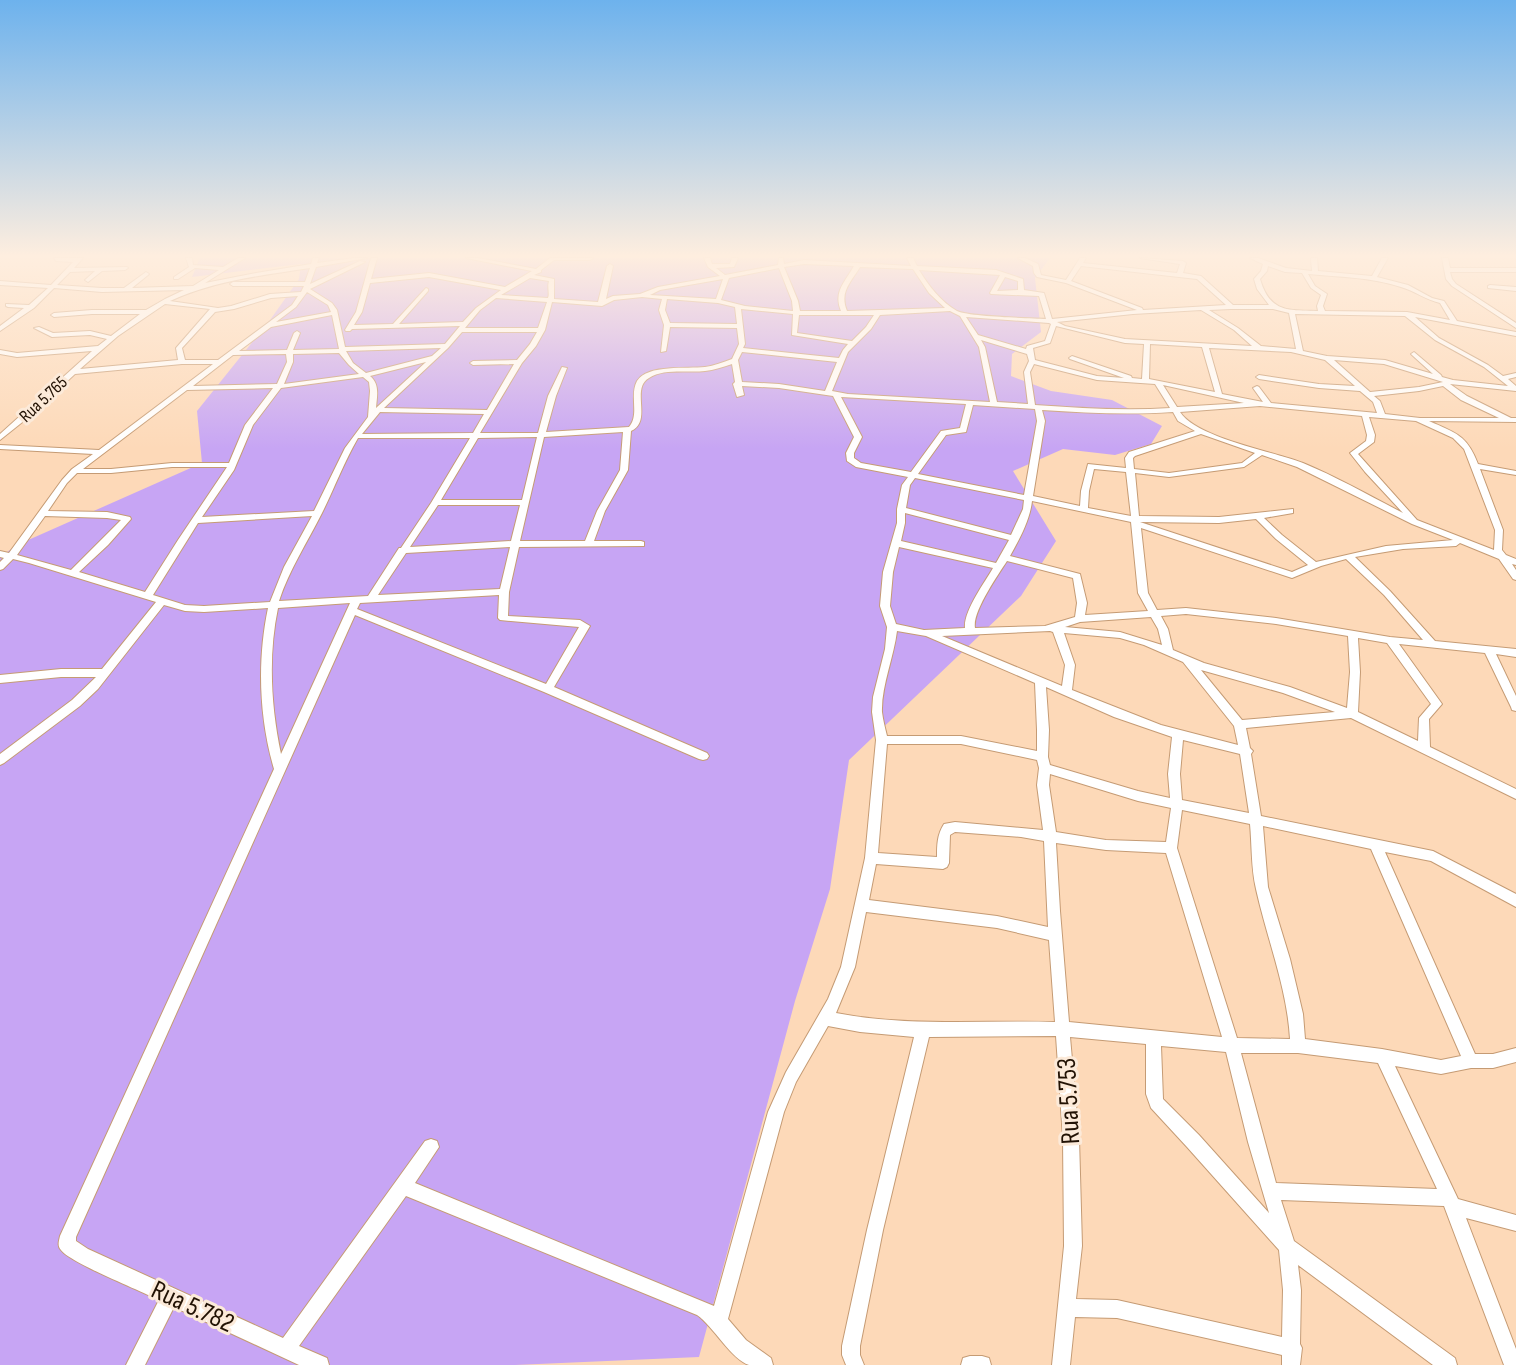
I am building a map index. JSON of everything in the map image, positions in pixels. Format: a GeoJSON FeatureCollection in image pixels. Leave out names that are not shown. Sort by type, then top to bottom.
{"type":"FeatureCollection","features":[{"type":"Feature","properties":{"kind":"street","name":"Rua 5.765"},"geometry":{"type":"LineString","coordinates":[[0,438],[72,372],[134,322]]}},
{"type":"Feature","properties":{"kind":"street"},"geometry":{"type":"LineString","coordinates":[[182,362],[179,348],[203,322]]}},
{"type":"Feature","properties":{"kind":"street"},"geometry":{"type":"LineString","coordinates":[[0,567],[14,555],[62,483],[75,471],[274,322]]}},
{"type":"Feature","properties":{"kind":"street"},"geometry":{"type":"LineString","coordinates":[[269,326],[292,322]]}},
{"type":"Feature","properties":{"kind":"street"},"geometry":{"type":"LineString","coordinates":[[336,322],[342,350],[351,364],[372,381],[374,391],[371,419]]}},
{"type":"Feature","properties":{"kind":"street"},"geometry":{"type":"LineString","coordinates":[[340,339],[354,322]]}},
{"type":"Feature","properties":{"kind":"street"},"geometry":{"type":"LineString","coordinates":[[395,325],[398,322]]}},
{"type":"Feature","properties":{"kind":"street"},"geometry":{"type":"LineString","coordinates":[[280,770],[271,735],[268,673],[269,635],[274,604],[285,574],[356,436],[447,346],[467,322]]}},
{"type":"Feature","properties":{"kind":"street"},"geometry":{"type":"LineString","coordinates":[[371,599],[435,503],[519,362],[532,348],[544,322]]}},
{"type":"Feature","properties":{"kind":"street"},"geometry":{"type":"LineString","coordinates":[[663,351],[666,322]]}},
{"type":"Feature","properties":{"kind":"street"},"geometry":{"type":"LineString","coordinates":[[356,436],[541,435],[627,430],[636,424],[638,392],[641,381],[646,376],[660,372],[713,368],[735,360],[741,351],[742,344],[739,322]]}},
{"type":"Feature","properties":{"kind":"street"},"geometry":{"type":"LineString","coordinates":[[796,322],[794,334],[852,343]]}},
{"type":"Feature","properties":{"kind":"street"},"geometry":{"type":"LineString","coordinates":[[874,322],[870,328],[852,343],[840,360],[831,395],[858,437],[850,453],[852,462],[1136,521],[1286,574],[1297,574],[1314,565],[1348,556],[1406,546],[1463,543]]}},
{"type":"Feature","properties":{"kind":"street"},"geometry":{"type":"LineString","coordinates":[[967,322],[984,352],[988,384],[994,404]]}},
{"type":"Feature","properties":{"kind":"street"},"geometry":{"type":"LineString","coordinates":[[1048,322],[1101,337],[1147,343],[1300,352],[1327,358],[1385,362],[1447,382],[1516,389]]}},
{"type":"Feature","properties":{"kind":"street"},"geometry":{"type":"LineString","coordinates":[[970,630],[969,623],[979,599],[1015,539],[1029,500],[1031,473],[1041,421],[1035,407],[1027,372],[1032,361],[1029,346],[1049,341],[1052,322]]}},
{"type":"Feature","properties":{"kind":"street"},"geometry":{"type":"LineString","coordinates":[[1224,322],[1260,349]]}},
{"type":"Feature","properties":{"kind":"street"},"geometry":{"type":"LineString","coordinates":[[1294,322],[1300,352]]}},
{"type":"Feature","properties":{"kind":"street"},"geometry":{"type":"LineString","coordinates":[[1416,322],[1437,339],[1504,378],[1516,389]]}},
{"type":"Feature","properties":{"kind":"street"},"geometry":{"type":"LineString","coordinates":[[1448,322],[1516,334]]}},
{"type":"Feature","properties":{"kind":"street"},"geometry":{"type":"LineString","coordinates":[[351,327],[395,325],[542,330]]}},
{"type":"Feature","properties":{"kind":"street"},"geometry":{"type":"LineString","coordinates":[[667,325],[739,326]]}},
{"type":"Feature","properties":{"kind":"street"},"geometry":{"type":"LineString","coordinates":[[38,328],[52,335],[90,333],[113,339]]}},
{"type":"Feature","properties":{"kind":"street"},"geometry":{"type":"LineString","coordinates":[[148,596],[232,465],[249,425],[279,387],[289,368],[289,352],[297,333]]}},
{"type":"Feature","properties":{"kind":"street"},"geometry":{"type":"LineString","coordinates":[[977,337],[1029,352]]}},
{"type":"Feature","properties":{"kind":"street"},"geometry":{"type":"LineString","coordinates":[[1141,381],[1147,343]]}},
{"type":"Feature","properties":{"kind":"street"},"geometry":{"type":"LineString","coordinates":[[233,353],[447,346]]}},
{"type":"Feature","properties":{"kind":"street"},"geometry":{"type":"LineString","coordinates":[[1205,346],[1219,393]]}},
{"type":"Feature","properties":{"kind":"street"},"geometry":{"type":"LineString","coordinates":[[0,352],[17,355],[102,348]]}},
{"type":"Feature","properties":{"kind":"street"},"geometry":{"type":"LineString","coordinates":[[741,351],[840,360]]}},
{"type":"Feature","properties":{"kind":"street"},"geometry":{"type":"LineString","coordinates":[[1414,354],[1464,398],[1514,420]]}},
{"type":"Feature","properties":{"kind":"street"},"geometry":{"type":"LineString","coordinates":[[186,388],[279,387],[366,375],[434,357]]}},
{"type":"Feature","properties":{"kind":"street"},"geometry":{"type":"LineString","coordinates":[[1072,358],[1141,381]]}},
{"type":"Feature","properties":{"kind":"street"},"geometry":{"type":"LineString","coordinates":[[1327,358],[1376,401],[1382,416]]}},
{"type":"Feature","properties":{"kind":"street"},"geometry":{"type":"LineString","coordinates":[[735,360],[740,395]]}},
{"type":"Feature","properties":{"kind":"street"},"geometry":{"type":"LineString","coordinates":[[1032,361],[1096,378],[1157,382],[1219,393],[1264,405]]}},
{"type":"Feature","properties":{"kind":"street"},"geometry":{"type":"LineString","coordinates":[[72,372],[182,362],[220,362]]}},
{"type":"Feature","properties":{"kind":"street"},"geometry":{"type":"LineString","coordinates":[[473,363],[519,362]]}},
{"type":"Feature","properties":{"kind":"street"},"geometry":{"type":"LineString","coordinates":[[548,689],[585,626],[580,623],[503,618],[504,592],[541,435],[550,402],[564,368]]}},
{"type":"Feature","properties":{"kind":"street"},"geometry":{"type":"LineString","coordinates":[[1504,378],[1516,375]]}},
{"type":"Feature","properties":{"kind":"street"},"geometry":{"type":"LineString","coordinates":[[1259,377],[1366,391],[1419,389],[1447,382]]}},
{"type":"Feature","properties":{"kind":"street"},"geometry":{"type":"LineString","coordinates":[[1157,382],[1180,419],[1201,432],[1322,475],[1415,522],[1503,559],[1516,562]]}},
{"type":"Feature","properties":{"kind":"street"},"geometry":{"type":"LineString","coordinates":[[737,384],[779,386],[831,395],[1117,412],[1264,405],[1417,419],[1514,420]]}},
{"type":"Feature","properties":{"kind":"street"},"geometry":{"type":"LineString","coordinates":[[1257,388],[1264,405]]}},
{"type":"Feature","properties":{"kind":"street"},"geometry":{"type":"LineString","coordinates":[[719,1319],[776,1112],[791,1077],[825,1018],[848,967],[871,858],[882,740],[878,697],[890,649],[892,627],[885,606],[885,596],[901,523],[901,509],[906,485],[944,433],[963,430],[970,402]]}},
{"type":"Feature","properties":{"kind":"street"},"geometry":{"type":"LineString","coordinates":[[380,410],[490,412]]}},
{"type":"Feature","properties":{"kind":"street"},"geometry":{"type":"LineString","coordinates":[[1365,414],[1371,435],[1370,442],[1354,453],[1365,471],[1401,503],[1415,522]]}},
{"type":"Feature","properties":{"kind":"street"},"geometry":{"type":"LineString","coordinates":[[1417,419],[1449,431],[1468,448],[1496,521],[1498,550],[1516,577]]}},
{"type":"Feature","properties":{"kind":"street"},"geometry":{"type":"LineString","coordinates":[[589,543],[601,511],[624,470],[627,430]]}},
{"type":"Feature","properties":{"kind":"street"},"geometry":{"type":"LineString","coordinates":[[1168,651],[1163,629],[1152,613],[1143,593],[1129,458],[1132,454],[1201,432]]}},
{"type":"Feature","properties":{"kind":"street"},"geometry":{"type":"LineString","coordinates":[[0,447],[100,452]]}},
{"type":"Feature","properties":{"kind":"street"},"geometry":{"type":"LineString","coordinates":[[1084,510],[1090,467],[1169,475],[1244,465],[1261,452]]}},
{"type":"Feature","properties":{"kind":"street"},"geometry":{"type":"LineString","coordinates":[[75,471],[111,471],[172,465],[232,465]]}},
{"type":"Feature","properties":{"kind":"street"},"geometry":{"type":"LineString","coordinates":[[1476,466],[1516,473]]}},
{"type":"Feature","properties":{"kind":"street"},"geometry":{"type":"LineString","coordinates":[[435,503],[526,502]]}},
{"type":"Feature","properties":{"kind":"street"},"geometry":{"type":"LineString","coordinates":[[901,509],[1015,539]]}},
{"type":"Feature","properties":{"kind":"street"},"geometry":{"type":"LineString","coordinates":[[1136,521],[1219,520],[1290,512]]}},
{"type":"Feature","properties":{"kind":"street"},"geometry":{"type":"LineString","coordinates":[[44,513],[107,515],[127,519],[72,574]]}},
{"type":"Feature","properties":{"kind":"street"},"geometry":{"type":"LineString","coordinates":[[197,520],[318,513]]}},
{"type":"Feature","properties":{"kind":"street"},"geometry":{"type":"LineString","coordinates":[[1258,516],[1279,537],[1314,565]]}},
{"type":"Feature","properties":{"kind":"street"},"geometry":{"type":"LineString","coordinates":[[895,543],[1077,576],[1082,603],[1080,619]]}},
{"type":"Feature","properties":{"kind":"street"},"geometry":{"type":"LineString","coordinates":[[402,550],[515,544],[641,544]]}},
{"type":"Feature","properties":{"kind":"street"},"geometry":{"type":"LineString","coordinates":[[0,554],[14,555],[184,608],[204,609],[274,604],[354,605],[371,599],[504,592]]}},
{"type":"Feature","properties":{"kind":"street"},"geometry":{"type":"LineString","coordinates":[[1348,556],[1387,593],[1432,644]]}},
{"type":"Feature","properties":{"kind":"street"},"geometry":{"type":"LineString","coordinates":[[0,760],[76,703],[105,673],[162,601]]}},
{"type":"Feature","properties":{"kind":"street"},"geometry":{"type":"LineString","coordinates":[[354,605],[703,756]]}},
{"type":"Feature","properties":{"kind":"street"},"geometry":{"type":"LineString","coordinates":[[280,770],[354,605]]}},
{"type":"Feature","properties":{"kind":"street"},"geometry":{"type":"LineString","coordinates":[[1045,629],[1080,619],[1186,611],[1223,614],[1390,640],[1516,653]]}},
{"type":"Feature","properties":{"kind":"street"},"geometry":{"type":"LineString","coordinates":[[892,627],[924,633],[989,658],[1040,682],[1144,724],[1247,751]]}},
{"type":"Feature","properties":{"kind":"street"},"geometry":{"type":"LineString","coordinates":[[924,633],[1057,629],[1120,635],[1168,651],[1186,660],[1286,690],[1352,714],[1516,794]]}},
{"type":"Feature","properties":{"kind":"street"},"geometry":{"type":"LineString","coordinates":[[1057,629],[1070,665],[1066,692]]}},
{"type":"Feature","properties":{"kind":"street"},"geometry":{"type":"LineString","coordinates":[[1352,714],[1355,672],[1353,635]]}},
{"type":"Feature","properties":{"kind":"street"},"geometry":{"type":"LineString","coordinates":[[1390,640],[1437,704],[1424,718],[1424,750]]}},
{"type":"Feature","properties":{"kind":"street"},"geometry":{"type":"LineString","coordinates":[[1489,651],[1516,706]]}},
{"type":"Feature","properties":{"kind":"street"},"geometry":{"type":"LineString","coordinates":[[1186,660],[1239,724],[1247,751],[1262,886],[1296,1014],[1298,1046]]}},
{"type":"Feature","properties":{"kind":"street"},"geometry":{"type":"LineString","coordinates":[[0,679],[61,672],[105,673]]}},
{"type":"Feature","properties":{"kind":"street","name":"Rua 5.753"},"geometry":{"type":"LineString","coordinates":[[1040,682],[1043,730],[1042,784],[1050,836],[1071,1138],[1073,1246],[1061,1365]]}},
{"type":"Feature","properties":{"kind":"street"},"geometry":{"type":"LineString","coordinates":[[1239,724],[1352,714]]}},
{"type":"Feature","properties":{"kind":"street"},"geometry":{"type":"LineString","coordinates":[[1066,1308],[1117,1309],[1292,1356],[1292,1290],[1287,1246],[1224,1017],[1171,848],[1177,805],[1174,774],[1178,734]]}},
{"type":"Feature","properties":{"kind":"street"},"geometry":{"type":"LineString","coordinates":[[882,740],[961,740],[1043,763],[1138,796],[1433,856],[1516,901]]}},
{"type":"Feature","properties":{"kind":"street","name":"Rua 5.782"},"geometry":{"type":"LineString","coordinates":[[280,770],[68,1236],[67,1245],[82,1255],[320,1365]]}},
{"type":"Feature","properties":{"kind":"street"},"geometry":{"type":"LineString","coordinates":[[871,858],[943,863],[944,834],[948,828],[1021,832],[1106,845],[1171,848]]}},
{"type":"Feature","properties":{"kind":"street"},"geometry":{"type":"LineString","coordinates":[[1375,843],[1470,1061]]}},
{"type":"Feature","properties":{"kind":"street"},"geometry":{"type":"LineString","coordinates":[[861,905],[988,921],[1056,935]]}},
{"type":"Feature","properties":{"kind":"street"},"geometry":{"type":"LineString","coordinates":[[825,1018],[923,1030],[1064,1029],[1230,1045],[1298,1046],[1382,1056],[1441,1067],[1470,1061],[1512,1060]]}},
{"type":"Feature","properties":{"kind":"street"},"geometry":{"type":"LineString","coordinates":[[855,1365],[851,1355],[851,1346],[923,1030]]}},
{"type":"Feature","properties":{"kind":"street"},"geometry":{"type":"LineString","coordinates":[[1153,1037],[1156,1103],[1194,1141],[1287,1246],[1449,1365]]}},
{"type":"Feature","properties":{"kind":"street"},"geometry":{"type":"LineString","coordinates":[[1382,1056],[1451,1202],[1486,1288],[1513,1365]]}},
{"type":"Feature","properties":{"kind":"street"},"geometry":{"type":"LineString","coordinates":[[286,1349],[431,1147]]}},
{"type":"Feature","properties":{"kind":"street"},"geometry":{"type":"LineString","coordinates":[[402,1186],[703,1309],[719,1319],[733,1339],[764,1365]]}},
{"type":"Feature","properties":{"kind":"street"},"geometry":{"type":"LineString","coordinates":[[1272,1191],[1451,1202],[1516,1223]]}},
{"type":"Feature","properties":{"kind":"street"},"geometry":{"type":"LineString","coordinates":[[135,1365],[170,1296]]}},
{"type":"Feature","properties":{"kind":"street"},"geometry":{"type":"LineString","coordinates":[[970,1365],[982,1365]]}},
{"type":"Feature","properties":{"kind":"shaded area"},"geometry":{"type":"Polygon","coordinates":[[[269,322],[1040,322],[1041,332],[1012,354],[1011,376],[1051,391],[1112,400],[1162,426],[1151,444],[1115,455],[1063,449],[1013,471],[1056,541],[1021,596],[849,760],[830,889],[795,1001],[699,1357],[515,1365],[0,1365],[0,557],[17,545],[202,463],[197,411],[269,322]]]}}]}
